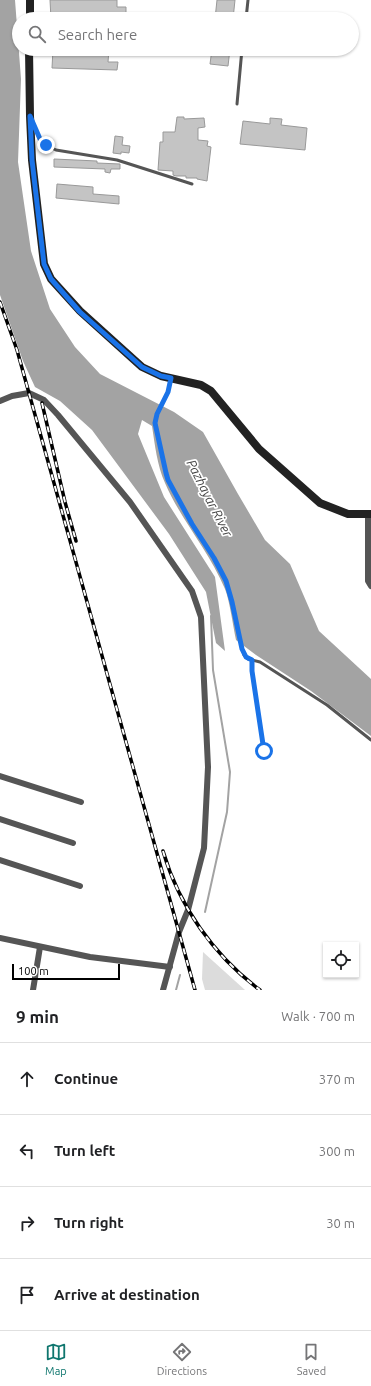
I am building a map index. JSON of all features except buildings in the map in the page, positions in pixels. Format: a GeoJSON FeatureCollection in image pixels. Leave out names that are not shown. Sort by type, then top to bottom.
{"type":"FeatureCollection","features":[{"type":"Feature","properties":{"kind":"street"},"geometry":{"type":"LineString","coordinates":[[30,0],[30,12]]}},
{"type":"Feature","properties":{"kind":"street"},"geometry":{"type":"LineString","coordinates":[[29,56],[32,160],[44,264],[51,279],[80,312],[142,367],[161,376],[201,385],[211,391],[259,449],[320,503],[348,514],[370,514],[368,581],[371,586]]}},
{"type":"Feature","properties":{"kind":"street"},"geometry":{"type":"LineString","coordinates":[[0,401],[12,396],[29,393],[44,400],[58,415],[130,502],[192,591],[201,618],[208,767],[204,848],[188,910],[179,932],[164,990]]}},
{"type":"Feature","properties":{"kind":"street"},"geometry":{"type":"LineString","coordinates":[[0,776],[81,802]]}},
{"type":"Feature","properties":{"kind":"street"},"geometry":{"type":"LineString","coordinates":[[0,819],[74,843]]}},
{"type":"Feature","properties":{"kind":"street"},"geometry":{"type":"LineString","coordinates":[[0,860],[80,886]]}},
{"type":"Feature","properties":{"kind":"street"},"geometry":{"type":"LineString","coordinates":[[0,938],[90,957],[170,967]]}},
{"type":"Feature","properties":{"kind":"street"},"geometry":{"type":"LineString","coordinates":[[33,990],[40,947]]}},
{"type":"Feature","properties":{"kind":"lane"},"geometry":{"type":"LineString","coordinates":[[247,12],[248,0]]}},
{"type":"Feature","properties":{"kind":"lane"},"geometry":{"type":"LineString","coordinates":[[237,104],[241,56]]}},
{"type":"Feature","properties":{"kind":"lane"},"geometry":{"type":"LineString","coordinates":[[30,116],[40,139],[46,145],[56,150],[117,160],[192,184]]}},
{"type":"Feature","properties":{"kind":"lane"},"geometry":{"type":"LineString","coordinates":[[171,378],[168,392],[157,414],[155,423],[166,473],[168,480],[192,524],[214,558],[226,581],[242,649],[246,657],[260,662],[328,705],[371,740]]}},
{"type":"Feature","properties":{"kind":"lane"},"geometry":{"type":"LineString","coordinates":[[252,660],[252,671],[264,751]]}},
{"type":"Feature","properties":{"kind":"shaded area"},"geometry":{"type":"Polygon","coordinates":[[[203,952],[245,990],[205,990],[202,979],[203,952]]]}},
{"type":"Feature","properties":{"kind":"water","name":"Pazhayar River"},"geometry":{"type":"Polygon","coordinates":[[[0,0],[15,0],[16,12],[12,12],[12,56],[19,56],[21,79],[18,162],[31,251],[50,309],[75,347],[100,374],[174,412],[203,432],[265,540],[290,564],[319,631],[371,679],[371,736],[311,691],[236,640],[225,589],[165,483],[160,469],[152,426],[142,420],[138,434],[164,497],[215,577],[225,651],[216,643],[206,592],[169,534],[92,430],[60,401],[35,387],[23,361],[0,295],[0,0]]]}},
{"type":"Feature","properties":{"kind":"waterway"},"geometry":{"type":"LineString","coordinates":[[205,912],[227,812],[230,772],[213,670],[211,616]]}},
{"type":"Feature","properties":{"kind":"waterway"},"geometry":{"type":"LineString","coordinates":[[176,990],[180,975]]}},
{"type":"Feature","properties":{"kind":"railway"},"geometry":{"type":"LineString","coordinates":[[0,302],[17,350],[195,990]]}},
{"type":"Feature","properties":{"kind":"railway"},"geometry":{"type":"LineString","coordinates":[[42,403],[65,502],[76,541]]}},
{"type":"Feature","properties":{"kind":"railway"},"geometry":{"type":"LineString","coordinates":[[163,851],[178,891],[200,928],[213,946],[228,962],[243,977],[260,990]]}},
{"type":"Feature","properties":{"kind":"route"},"geometry":{"type":"LineString","coordinates":[[46,145],[40,139],[30,116],[32,160],[44,264],[51,279],[80,312],[142,367],[161,376],[171,378],[168,392],[157,414],[155,423],[166,473],[168,480],[192,524],[214,558],[226,581],[242,649],[244,655],[248,659],[252,660],[251,666],[264,751]]}}]}
